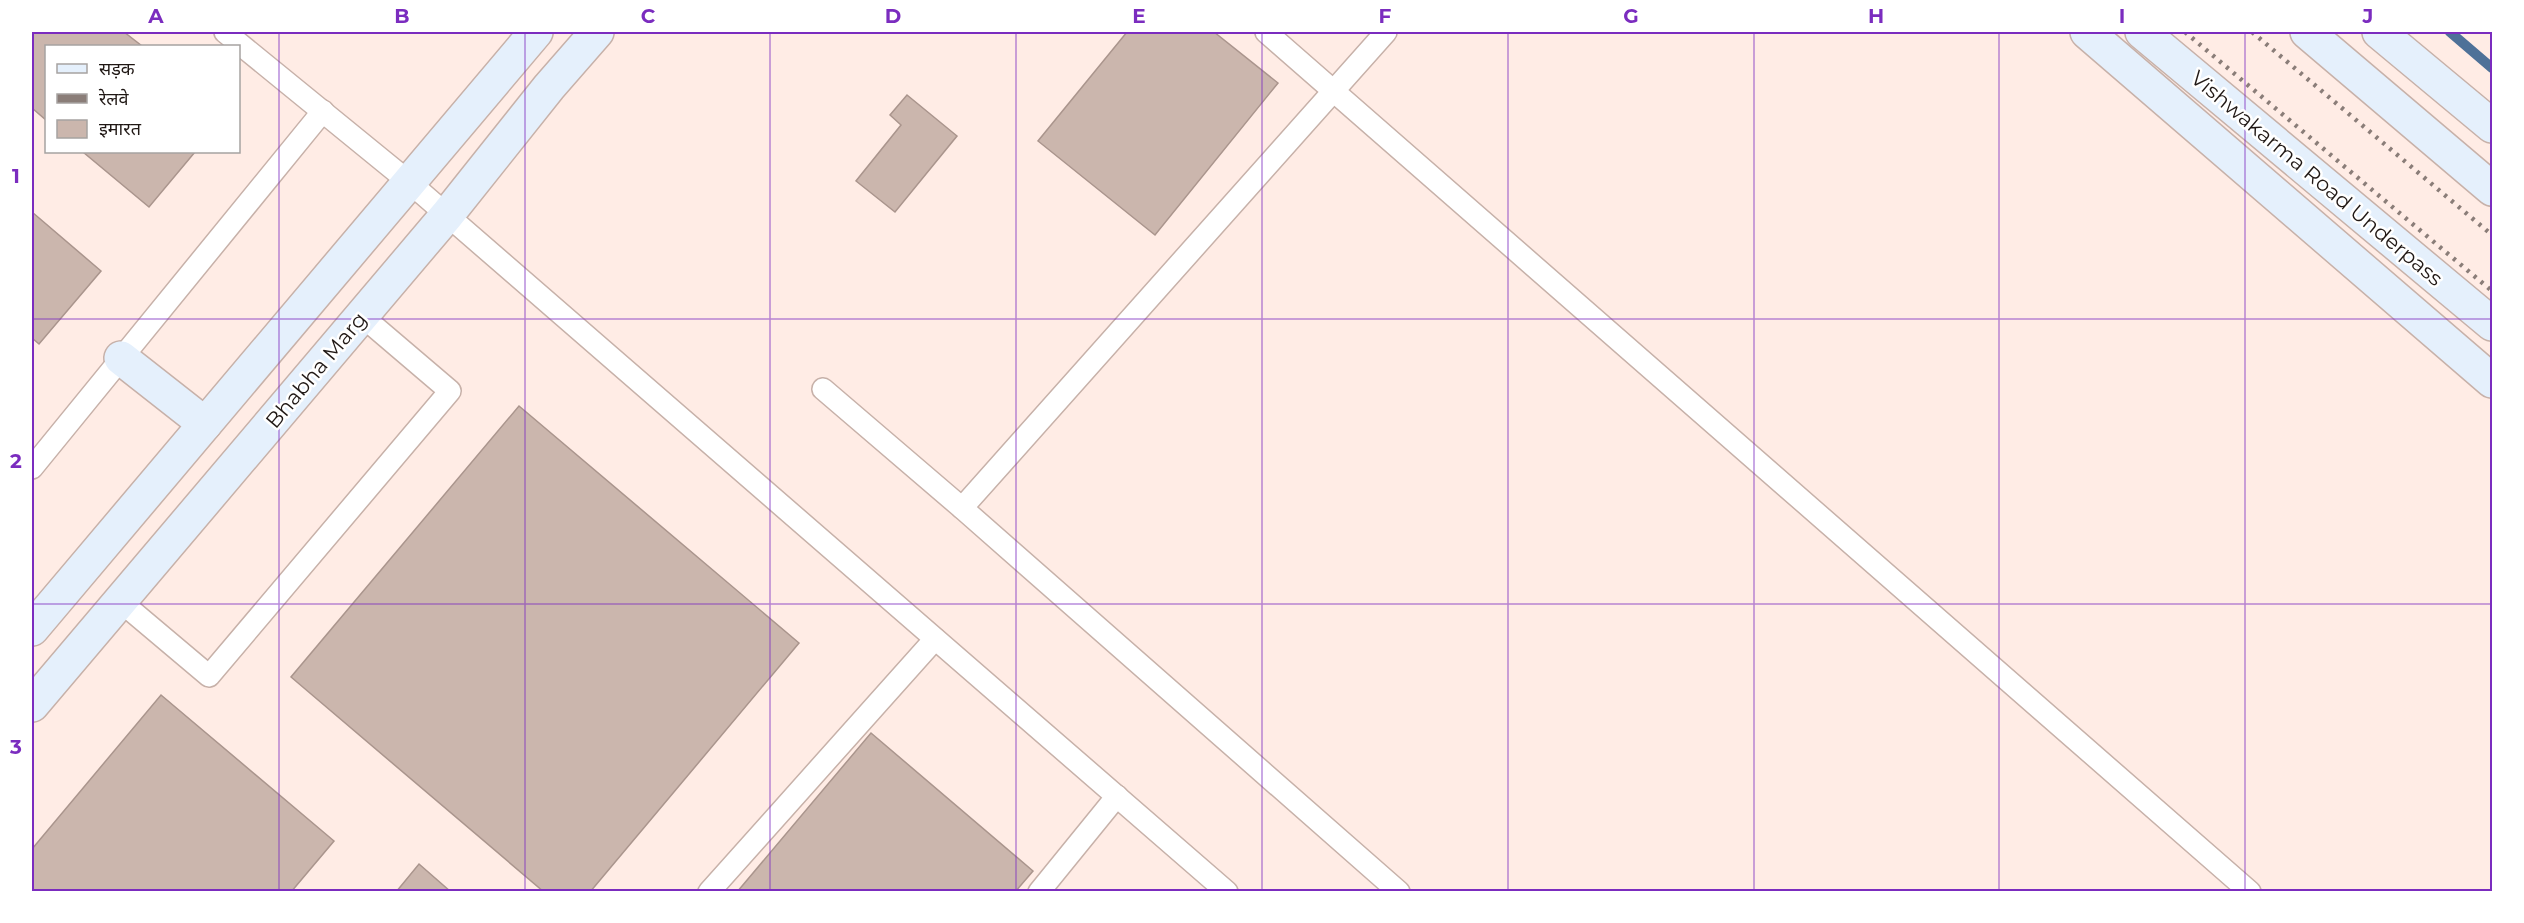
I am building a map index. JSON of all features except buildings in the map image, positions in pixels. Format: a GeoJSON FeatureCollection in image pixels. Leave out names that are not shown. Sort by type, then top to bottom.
{"type":"FeatureCollection","features":[{"type":"Feature","properties":{"kind":"street"},"geometry":{"type":"LineString","coordinates":[[32,629],[536,32]]}},
{"type":"Feature","properties":{"kind":"street","name":"Bhabha Marg"},"geometry":{"type":"LineString","coordinates":[[32,705],[447,215],[549,87],[597,32]]}},
{"type":"Feature","properties":{"kind":"street"},"geometry":{"type":"LineString","coordinates":[[2087,32],[2493,381]]}},
{"type":"Feature","properties":{"kind":"street","name":"Vishwakarma Road Underpass"},"geometry":{"type":"LineString","coordinates":[[2142,32],[2493,324]]}},
{"type":"Feature","properties":{"kind":"street"},"geometry":{"type":"LineString","coordinates":[[2307,32],[2493,189]]}},
{"type":"Feature","properties":{"kind":"street"},"geometry":{"type":"LineString","coordinates":[[2379,32],[2493,126]]}},
{"type":"Feature","properties":{"kind":"street"},"geometry":{"type":"LineString","coordinates":[[121,358],[205,424]]}},
{"type":"Feature","properties":{"kind":"lane"},"geometry":{"type":"LineString","coordinates":[[225,32],[409,182],[1227,891]]}},
{"type":"Feature","properties":{"kind":"lane"},"geometry":{"type":"LineString","coordinates":[[1266,32],[2250,891]]}},
{"type":"Feature","properties":{"kind":"lane"},"geometry":{"type":"LineString","coordinates":[[962,508],[1386,32]]}},
{"type":"Feature","properties":{"kind":"lane"},"geometry":{"type":"LineString","coordinates":[[32,468],[323,111]]}},
{"type":"Feature","properties":{"kind":"lane"},"geometry":{"type":"LineString","coordinates":[[120,601],[209,676],[450,391],[362,316]]}},
{"type":"Feature","properties":{"kind":"lane"},"geometry":{"type":"LineString","coordinates":[[823,389],[1399,891]]}},
{"type":"Feature","properties":{"kind":"lane"},"geometry":{"type":"LineString","coordinates":[[709,891],[935,639]]}},
{"type":"Feature","properties":{"kind":"lane"},"geometry":{"type":"LineString","coordinates":[[1039,891],[1117,796]]}},
{"type":"Feature","properties":{"kind":"waterway"},"geometry":{"type":"LineString","coordinates":[[2450,32],[2492,68]]}},
{"type":"Feature","properties":{"kind":"railway"},"geometry":{"type":"LineString","coordinates":[[2185,32],[2492,291]]}},
{"type":"Feature","properties":{"kind":"railway"},"geometry":{"type":"LineString","coordinates":[[2252,32],[2492,235]]}}]}
